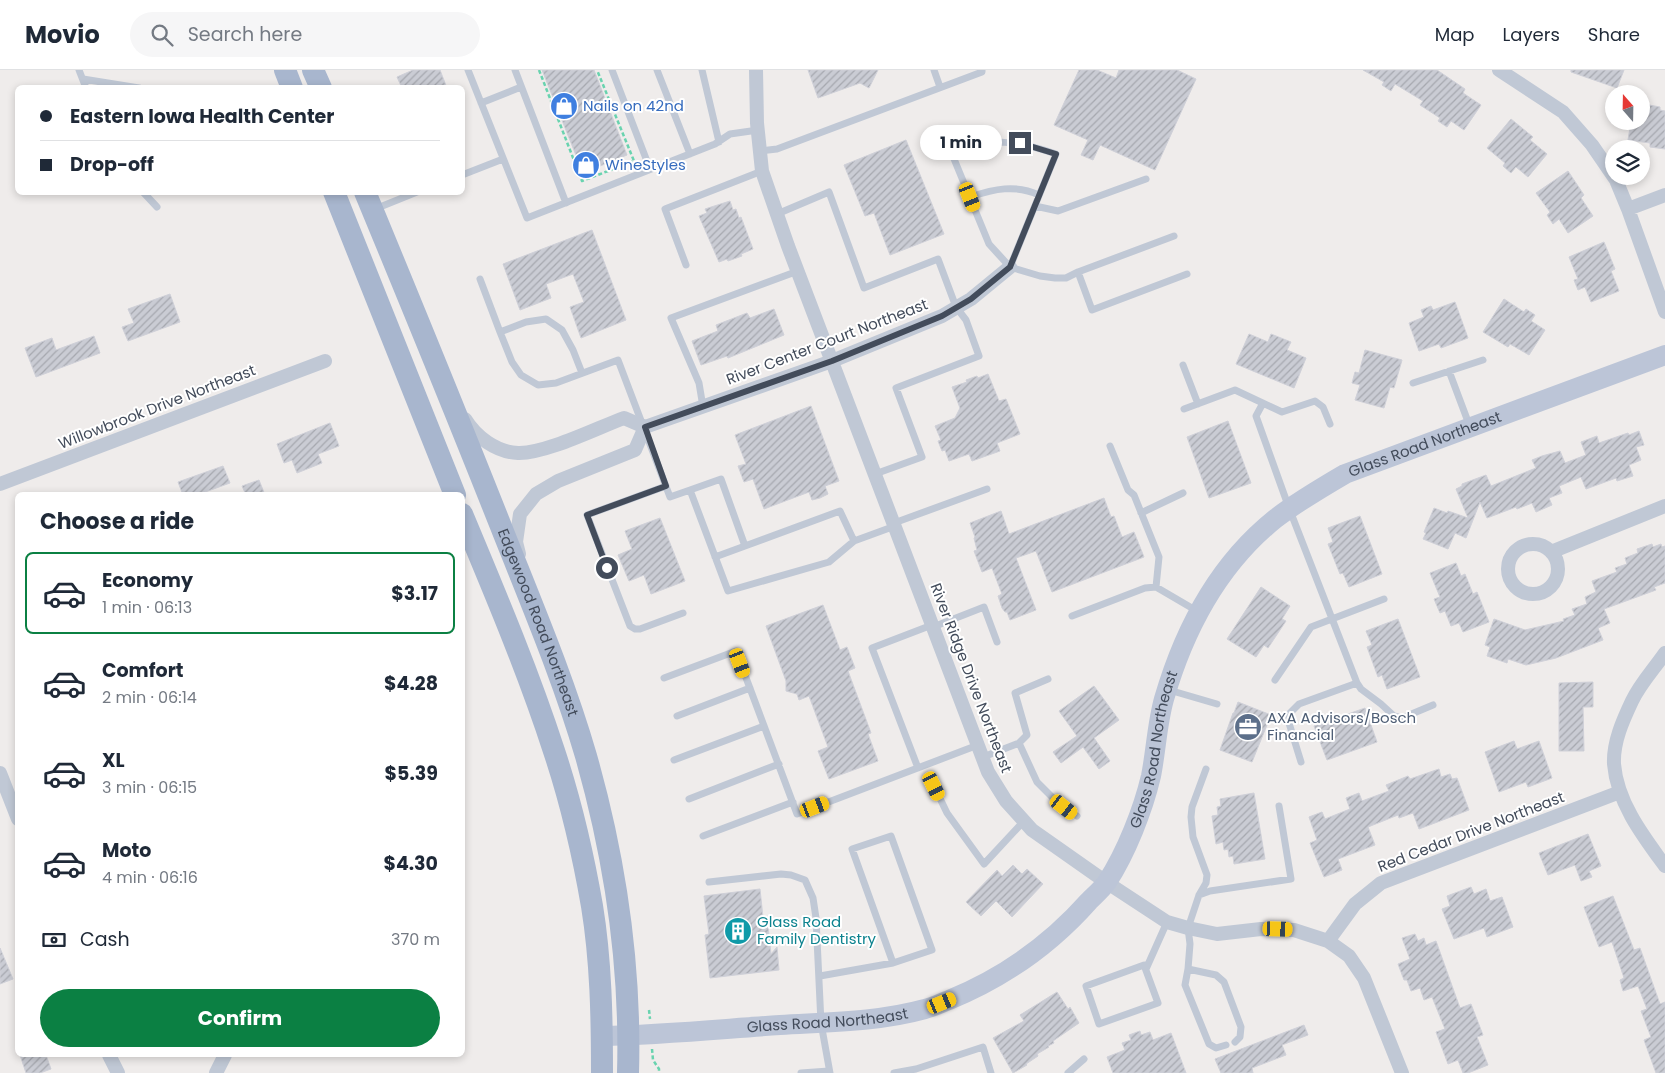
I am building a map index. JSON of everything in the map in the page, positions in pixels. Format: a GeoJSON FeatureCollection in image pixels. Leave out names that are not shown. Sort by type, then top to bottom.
{"type":"FeatureCollection","features":[{"type":"Feature","properties":{"kind":"main road"},"geometry":{"type":"LineString","coordinates":[[286,70],[291,85]]}},
{"type":"Feature","properties":{"kind":"main road"},"geometry":{"type":"LineString","coordinates":[[313,70],[320,85]]}},
{"type":"Feature","properties":{"kind":"main road"},"geometry":{"type":"LineString","coordinates":[[335,195],[454,492]]}},
{"type":"Feature","properties":{"kind":"main road","name":"Edgewood Road Northeast"},"geometry":{"type":"LineString","coordinates":[[368,201],[447,390],[530,601],[586,755],[605,833],[618,908],[624,958],[629,1035],[628,1073]]}},
{"type":"Feature","properties":{"kind":"main road","name":"Edgewood Road Northeast"},"geometry":{"type":"LineString","coordinates":[[465,521],[524,666],[555,753],[580,844],[592,908],[599,971],[602,1073]]}},
{"type":"Feature","properties":{"kind":"street","name":"River Ridge Drive Northeast"},"geometry":{"type":"LineString","coordinates":[[756,70],[758,130],[762,171],[798,271],[988,772],[1006,801],[1032,830],[1167,922],[1217,934],[1261,929],[1294,930],[1328,942],[1349,956],[1364,978],[1402,1073]]}},
{"type":"Feature","properties":{"kind":"street"},"geometry":{"type":"LineString","coordinates":[[1499,70],[1518,75],[1563,112],[1592,144],[1616,180],[1665,312]]}},
{"type":"Feature","properties":{"kind":"street"},"geometry":{"type":"LineString","coordinates":[[1628,209],[1665,195]]}},
{"type":"Feature","properties":{"kind":"street","name":"River Center Court Northeast"},"geometry":{"type":"LineString","coordinates":[[645,427],[832,361],[942,316],[971,299],[1010,267]]}},
{"type":"Feature","properties":{"kind":"street","name":"Glass Road Northeast"},"geometry":{"type":"LineString","coordinates":[[602,1036],[883,1018],[927,1009],[972,991],[1016,966],[1049,941],[1079,913],[1106,882],[1126,845],[1143,802],[1150,777],[1164,700],[1177,661],[1199,612],[1207,596],[1233,560],[1273,521],[1308,495],[1345,474],[1665,355]]}},
{"type":"Feature","properties":{"kind":"street","name":"Willowbrook Drive Northeast"},"geometry":{"type":"LineString","coordinates":[[0,484],[325,361]]}},
{"type":"Feature","properties":{"kind":"street"},"geometry":{"type":"LineString","coordinates":[[447,390],[472,430],[494,447],[518,453],[541,450],[624,418],[645,427],[634,450],[558,481],[536,494],[520,514],[516,542],[530,601]]}},
{"type":"Feature","properties":{"kind":"street"},"geometry":{"type":"LineString","coordinates":[[1551,552],[1665,506]]}},
{"type":"Feature","properties":{"kind":"street"},"geometry":{"type":"LineString","coordinates":[[1665,654],[1633,699],[1619,732],[1614,762],[1620,792],[1645,839],[1665,866]]}},
{"type":"Feature","properties":{"kind":"street"},"geometry":{"type":"LineString","coordinates":[[0,773],[15,811]]}},
{"type":"Feature","properties":{"kind":"street","name":"Red Cedar Drive Northeast"},"geometry":{"type":"LineString","coordinates":[[1328,942],[1355,904],[1381,883],[1620,792]]}},
{"type":"Feature","properties":{"kind":"street"},"geometry":{"type":"LineString","coordinates":[[110,1057],[118,1073]]}},
{"type":"Feature","properties":{"kind":"street"},"geometry":{"type":"LineString","coordinates":[[216,1073],[224,1057]]}},
{"type":"Feature","properties":{"kind":"lane"},"geometry":{"type":"LineString","coordinates":[[79,70],[85,85]]}},
{"type":"Feature","properties":{"kind":"lane"},"geometry":{"type":"LineString","coordinates":[[468,70],[527,218],[690,154],[719,142],[730,134],[758,130]]}},
{"type":"Feature","properties":{"kind":"lane"},"geometry":{"type":"LineString","coordinates":[[514,70],[566,203]]}},
{"type":"Feature","properties":{"kind":"lane"},"geometry":{"type":"LineString","coordinates":[[612,70],[650,170]]}},
{"type":"Feature","properties":{"kind":"lane"},"geometry":{"type":"LineString","coordinates":[[657,70],[690,154]]}},
{"type":"Feature","properties":{"kind":"lane"},"geometry":{"type":"LineString","coordinates":[[702,70],[719,142]]}},
{"type":"Feature","properties":{"kind":"lane"},"geometry":{"type":"LineString","coordinates":[[934,70],[940,87]]}},
{"type":"Feature","properties":{"kind":"lane"},"geometry":{"type":"LineString","coordinates":[[760,151],[777,149],[982,72],[982,70]]}},
{"type":"Feature","properties":{"kind":"lane"},"geometry":{"type":"LineString","coordinates":[[83,79],[121,85]]}},
{"type":"Feature","properties":{"kind":"lane"},"geometry":{"type":"LineString","coordinates":[[481,103],[521,87]]}},
{"type":"Feature","properties":{"kind":"lane"},"geometry":{"type":"LineString","coordinates":[[1010,267],[1056,154],[1026,144],[995,142],[968,147],[952,154],[989,244],[1010,267],[1040,276],[1066,278],[1174,236]]}},
{"type":"Feature","properties":{"kind":"lane"},"geometry":{"type":"LineString","coordinates":[[465,174],[503,159]]}},
{"type":"Feature","properties":{"kind":"lane"},"geometry":{"type":"LineString","coordinates":[[686,265],[665,209],[762,171]]}},
{"type":"Feature","properties":{"kind":"lane"},"geometry":{"type":"LineString","coordinates":[[1035,206],[1058,211],[1146,179]]}},
{"type":"Feature","properties":{"kind":"lane"},"geometry":{"type":"LineString","coordinates":[[970,197],[996,189],[1009,188],[1026,190],[1039,195]]}},
{"type":"Feature","properties":{"kind":"lane"},"geometry":{"type":"LineString","coordinates":[[777,214],[829,192],[864,288],[938,259],[956,307],[966,320],[979,356],[896,388],[922,457],[875,474]]}},
{"type":"Feature","properties":{"kind":"lane"},"geometry":{"type":"LineString","coordinates":[[145,195],[157,207]]}},
{"type":"Feature","properties":{"kind":"lane"},"geometry":{"type":"LineString","coordinates":[[368,201],[401,195]]}},
{"type":"Feature","properties":{"kind":"lane"},"geometry":{"type":"LineString","coordinates":[[703,406],[699,383],[671,318],[798,271]]}},
{"type":"Feature","properties":{"kind":"lane"},"geometry":{"type":"LineString","coordinates":[[1078,272],[1092,310],[1187,274]]}},
{"type":"Feature","properties":{"kind":"lane"},"geometry":{"type":"LineString","coordinates":[[480,279],[512,362],[521,375],[538,386],[556,382],[618,360],[670,497],[721,479],[745,546]]}},
{"type":"Feature","properties":{"kind":"lane"},"geometry":{"type":"LineString","coordinates":[[500,332],[526,322],[546,320],[562,330],[573,350],[582,373]]}},
{"type":"Feature","properties":{"kind":"lane"},"geometry":{"type":"LineString","coordinates":[[1413,383],[1483,360]]}},
{"type":"Feature","properties":{"kind":"lane"},"geometry":{"type":"LineString","coordinates":[[1183,365],[1198,404]]}},
{"type":"Feature","properties":{"kind":"lane"},"geometry":{"type":"LineString","coordinates":[[1449,371],[1470,427]]}},
{"type":"Feature","properties":{"kind":"lane"},"geometry":{"type":"LineString","coordinates":[[1184,409],[1235,390],[1282,412],[1316,401],[1323,407],[1330,424]]}},
{"type":"Feature","properties":{"kind":"lane"},"geometry":{"type":"LineString","coordinates":[[1263,403],[1256,416],[1289,508],[1357,683],[1361,689],[1394,716],[1402,718],[1433,705]]}},
{"type":"Feature","properties":{"kind":"lane"},"geometry":{"type":"LineString","coordinates":[[1110,446],[1128,490],[1134,495],[1159,557],[1156,587]]}},
{"type":"Feature","properties":{"kind":"lane"},"geometry":{"type":"LineString","coordinates":[[666,486],[587,515],[630,626],[640,629],[683,613]]}},
{"type":"Feature","properties":{"kind":"lane"},"geometry":{"type":"LineString","coordinates":[[690,490],[728,592],[829,562],[854,541],[987,489]]}},
{"type":"Feature","properties":{"kind":"lane"},"geometry":{"type":"LineString","coordinates":[[1141,513],[1183,493]]}},
{"type":"Feature","properties":{"kind":"lane"},"geometry":{"type":"LineString","coordinates":[[715,557],[840,510],[854,541]]}},
{"type":"Feature","properties":{"kind":"lane"},"geometry":{"type":"LineString","coordinates":[[1072,616],[1145,588],[1156,587],[1199,612]]}},
{"type":"Feature","properties":{"kind":"lane"},"geometry":{"type":"LineString","coordinates":[[1275,680],[1311,627],[1384,599]]}},
{"type":"Feature","properties":{"kind":"lane"},"geometry":{"type":"LineString","coordinates":[[918,768],[872,648],[984,607],[997,642]]}},
{"type":"Feature","properties":{"kind":"lane"},"geometry":{"type":"LineString","coordinates":[[664,678],[736,650],[798,814],[918,768],[980,751],[1019,743],[1027,735],[1015,692],[1048,679]]}},
{"type":"Feature","properties":{"kind":"lane"},"geometry":{"type":"LineString","coordinates":[[1301,762],[1288,723],[1289,714],[1299,704],[1357,683]]}},
{"type":"Feature","properties":{"kind":"lane"},"geometry":{"type":"LineString","coordinates":[[677,716],[750,688]]}},
{"type":"Feature","properties":{"kind":"lane"},"geometry":{"type":"LineString","coordinates":[[1167,690],[1216,704]]}},
{"type":"Feature","properties":{"kind":"lane"},"geometry":{"type":"LineString","coordinates":[[674,760],[764,726]]}},
{"type":"Feature","properties":{"kind":"lane"},"geometry":{"type":"LineString","coordinates":[[1019,743],[1037,782],[1052,797],[1077,816]]}},
{"type":"Feature","properties":{"kind":"lane"},"geometry":{"type":"LineString","coordinates":[[689,799],[779,764]]}},
{"type":"Feature","properties":{"kind":"lane"},"geometry":{"type":"LineString","coordinates":[[1206,769],[1192,807],[1191,817],[1193,837],[1207,875],[1206,883],[1199,895],[1188,928],[1190,944],[1185,985],[1209,1044],[1216,1048],[1226,1045]]}},
{"type":"Feature","properties":{"kind":"lane"},"geometry":{"type":"LineString","coordinates":[[934,786],[947,813],[984,864],[1024,821]]}},
{"type":"Feature","properties":{"kind":"lane"},"geometry":{"type":"LineString","coordinates":[[703,836],[793,802]]}},
{"type":"Feature","properties":{"kind":"lane"},"geometry":{"type":"LineString","coordinates":[[1199,895],[1210,891],[1290,879],[1279,806]]}},
{"type":"Feature","properties":{"kind":"lane"},"geometry":{"type":"LineString","coordinates":[[820,976],[893,963],[932,950],[891,836],[852,849],[893,963]]}},
{"type":"Feature","properties":{"kind":"lane"},"geometry":{"type":"LineString","coordinates":[[709,882],[781,874],[805,880],[813,898],[816,918],[821,1023],[829,1072],[802,1073]]}},
{"type":"Feature","properties":{"kind":"lane"},"geometry":{"type":"LineString","coordinates":[[1146,968],[1144,965],[1086,986],[1099,1024],[1158,1002],[1146,968],[1167,922]]}},
{"type":"Feature","properties":{"kind":"lane"},"geometry":{"type":"LineString","coordinates":[[1188,969],[1216,975],[1224,982],[1241,1027],[1240,1038],[1235,1042]]}},
{"type":"Feature","properties":{"kind":"lane"},"geometry":{"type":"LineString","coordinates":[[894,1073],[917,1071],[983,1047],[992,1073]]}},
{"type":"Feature","properties":{"kind":"lane"},"geometry":{"type":"LineString","coordinates":[[1068,1073],[1084,1059]]}},
{"type":"Feature","properties":{"kind":"path"},"geometry":{"type":"LineString","coordinates":[[539,70],[582,181],[634,161],[597,70]]}},
{"type":"Feature","properties":{"kind":"building"},"geometry":{"type":"Polygon","coordinates":[[[413,70],[440,70],[446,85],[401,85],[397,77],[413,70]]]}},
{"type":"Feature","properties":{"kind":"building"},"geometry":{"type":"Polygon","coordinates":[[[542,70],[594,70],[627,155],[583,173],[542,70]]]}},
{"type":"Feature","properties":{"kind":"building"},"geometry":{"type":"Polygon","coordinates":[[[808,70],[878,70],[869,88],[860,83],[818,98],[808,70]]]}},
{"type":"Feature","properties":{"kind":"building"},"geometry":{"type":"Polygon","coordinates":[[[1079,70],[1097,70],[1116,78],[1119,70],[1177,70],[1196,79],[1155,170],[1100,145],[1093,160],[1081,155],[1088,140],[1054,125],[1079,70]]]}},
{"type":"Feature","properties":{"kind":"building"},"geometry":{"type":"Polygon","coordinates":[[[1363,70],[1437,70],[1465,89],[1463,93],[1481,105],[1464,130],[1451,121],[1447,127],[1438,121],[1440,118],[1420,105],[1423,101],[1395,84],[1391,91],[1382,85],[1384,82],[1363,70]]]}},
{"type":"Feature","properties":{"kind":"building"},"geometry":{"type":"Polygon","coordinates":[[[1571,70],[1624,70],[1618,85],[1608,85],[1571,72],[1571,70]]]}},
{"type":"Feature","properties":{"kind":"building"},"geometry":{"type":"Polygon","coordinates":[[[1650,105],[1660,107],[1660,110],[1665,111],[1665,149],[1650,147],[1650,140],[1628,140],[1630,130],[1650,130],[1650,105]]]}},
{"type":"Feature","properties":{"kind":"building"},"geometry":{"type":"Polygon","coordinates":[[[1511,119],[1533,137],[1530,140],[1547,154],[1528,177],[1516,167],[1511,173],[1503,166],[1505,163],[1487,148],[1511,119]]]}},
{"type":"Feature","properties":{"kind":"building"},"geometry":{"type":"Polygon","coordinates":[[[906,140],[944,234],[890,255],[874,213],[865,216],[844,165],[906,140]]]}},
{"type":"Feature","properties":{"kind":"building"},"geometry":{"type":"Polygon","coordinates":[[[1568,171],[1584,195],[1581,198],[1593,216],[1568,233],[1559,219],[1553,224],[1547,215],[1550,212],[1536,193],[1568,171]]]}},
{"type":"Feature","properties":{"kind":"building"},"geometry":{"type":"Polygon","coordinates":[[[730,201],[733,210],[736,209],[739,218],[741,217],[753,249],[741,254],[742,256],[719,262],[699,216],[707,213],[705,209],[730,201]]]}},
{"type":"Feature","properties":{"kind":"building"},"geometry":{"type":"Polygon","coordinates":[[[592,230],[626,320],[581,338],[570,307],[584,302],[573,274],[546,284],[551,298],[520,310],[503,264],[592,230]]]}},
{"type":"Feature","properties":{"kind":"building"},"geometry":{"type":"Polygon","coordinates":[[[1604,242],[1615,269],[1611,271],[1619,291],[1591,302],[1585,287],[1578,290],[1574,280],[1578,279],[1569,257],[1604,242]]]}},
{"type":"Feature","properties":{"kind":"building"},"geometry":{"type":"Polygon","coordinates":[[[170,294],[180,322],[128,341],[122,327],[134,323],[128,309],[170,294]]]}},
{"type":"Feature","properties":{"kind":"building"},"geometry":{"type":"Polygon","coordinates":[[[1504,299],[1524,312],[1526,309],[1535,315],[1531,321],[1545,330],[1529,355],[1510,344],[1508,347],[1483,332],[1504,299]]]}},
{"type":"Feature","properties":{"kind":"building"},"geometry":{"type":"Polygon","coordinates":[[[1455,302],[1468,338],[1441,348],[1439,344],[1419,351],[1409,323],[1424,317],[1421,310],[1431,306],[1433,310],[1455,302]]]}},
{"type":"Feature","properties":{"kind":"building"},"geometry":{"type":"Polygon","coordinates":[[[774,309],[784,335],[728,358],[727,356],[701,365],[692,341],[718,331],[716,325],[747,313],[750,318],[774,309]]]}},
{"type":"Feature","properties":{"kind":"building"},"geometry":{"type":"Polygon","coordinates":[[[1249,334],[1268,342],[1271,334],[1291,342],[1287,350],[1306,358],[1294,388],[1236,364],[1249,334]]]}},
{"type":"Feature","properties":{"kind":"building"},"geometry":{"type":"Polygon","coordinates":[[[94,336],[100,353],[36,377],[25,348],[52,338],[56,350],[94,336]]]}},
{"type":"Feature","properties":{"kind":"building"},"geometry":{"type":"Polygon","coordinates":[[[1365,350],[1402,360],[1394,388],[1390,387],[1384,408],[1355,400],[1360,385],[1352,383],[1355,372],[1359,373],[1365,350]]]}},
{"type":"Feature","properties":{"kind":"building"},"geometry":{"type":"Polygon","coordinates":[[[988,374],[999,401],[1006,399],[1020,434],[997,443],[1000,451],[972,461],[969,454],[949,461],[945,450],[942,451],[938,441],[941,440],[935,426],[955,418],[960,408],[952,387],[977,376],[978,378],[988,374]]]}},
{"type":"Feature","properties":{"kind":"building"},"geometry":{"type":"Polygon","coordinates":[[[811,406],[839,481],[825,486],[828,494],[820,498],[812,500],[809,492],[764,509],[753,479],[744,482],[738,466],[746,464],[735,435],[811,406]]]}},
{"type":"Feature","properties":{"kind":"building"},"geometry":{"type":"Polygon","coordinates":[[[1228,421],[1251,483],[1209,498],[1187,437],[1228,421]]]}},
{"type":"Feature","properties":{"kind":"building"},"geometry":{"type":"Polygon","coordinates":[[[330,423],[339,446],[318,454],[322,463],[297,473],[292,460],[284,463],[277,444],[330,423]]]}},
{"type":"Feature","properties":{"kind":"building"},"geometry":{"type":"Polygon","coordinates":[[[1639,431],[1644,445],[1636,447],[1641,460],[1629,465],[1633,476],[1617,481],[1616,478],[1586,489],[1581,477],[1559,486],[1562,493],[1549,498],[1552,505],[1536,512],[1532,503],[1487,518],[1480,502],[1466,538],[1455,533],[1448,549],[1423,539],[1434,508],[1468,518],[1456,489],[1462,486],[1462,484],[1486,475],[1491,486],[1536,468],[1532,460],[1542,456],[1560,451],[1565,463],[1586,455],[1581,442],[1597,436],[1599,443],[1639,431]]]}},
{"type":"Feature","properties":{"kind":"building"},"geometry":{"type":"Polygon","coordinates":[[[223,466],[230,483],[205,492],[182,492],[178,482],[223,466]]]}},
{"type":"Feature","properties":{"kind":"building"},"geometry":{"type":"Polygon","coordinates":[[[259,480],[264,492],[245,492],[242,486],[259,480]]]}},
{"type":"Feature","properties":{"kind":"building"},"geometry":{"type":"Polygon","coordinates":[[[1104,498],[1111,517],[1114,516],[1122,537],[1134,532],[1144,557],[1052,592],[1036,551],[1016,558],[1036,610],[1010,620],[1007,612],[1002,608],[998,596],[1002,594],[992,568],[982,572],[974,551],[977,550],[970,523],[1001,511],[1009,534],[1104,498]]]}},
{"type":"Feature","properties":{"kind":"building"},"geometry":{"type":"Polygon","coordinates":[[[1360,516],[1382,574],[1349,587],[1343,573],[1340,574],[1328,544],[1333,542],[1328,528],[1360,516]]]}},
{"type":"Feature","properties":{"kind":"building"},"geometry":{"type":"Polygon","coordinates":[[[660,518],[685,581],[651,594],[644,575],[629,581],[618,555],[632,549],[625,531],[660,518]]]}},
{"type":"Feature","properties":{"kind":"building"},"geometry":{"type":"Polygon","coordinates":[[[1652,544],[1653,547],[1661,544],[1662,547],[1665,546],[1665,583],[1654,587],[1656,590],[1604,609],[1610,623],[1598,628],[1603,640],[1556,658],[1526,665],[1508,659],[1507,663],[1487,656],[1490,647],[1485,645],[1494,619],[1525,630],[1564,621],[1563,619],[1575,615],[1572,609],[1587,604],[1585,597],[1596,592],[1592,581],[1617,572],[1615,568],[1627,564],[1625,558],[1638,553],[1637,549],[1652,544]]]}},
{"type":"Feature","properties":{"kind":"building"},"geometry":{"type":"Polygon","coordinates":[[[1456,563],[1461,576],[1465,574],[1473,594],[1477,592],[1489,622],[1463,632],[1459,623],[1451,626],[1445,611],[1440,613],[1434,599],[1440,597],[1430,573],[1456,563]]]}},
{"type":"Feature","properties":{"kind":"building"},"geometry":{"type":"Polygon","coordinates":[[[1261,587],[1290,606],[1282,619],[1286,621],[1268,648],[1264,645],[1256,657],[1227,639],[1261,587]]]}},
{"type":"Feature","properties":{"kind":"building"},"geometry":{"type":"Polygon","coordinates":[[[823,605],[840,650],[847,647],[855,668],[848,671],[871,733],[868,734],[878,761],[829,779],[818,751],[828,747],[809,696],[799,700],[797,694],[786,691],[786,681],[766,626],[823,605]]]}},
{"type":"Feature","properties":{"kind":"building"},"geometry":{"type":"Polygon","coordinates":[[[1398,619],[1420,677],[1387,689],[1382,675],[1378,677],[1367,647],[1372,645],[1366,631],[1398,619]]]}},
{"type":"Feature","properties":{"kind":"building"},"geometry":{"type":"Polygon","coordinates":[[[1593,682],[1593,707],[1583,707],[1584,751],[1559,751],[1559,683],[1593,682]]]}},
{"type":"Feature","properties":{"kind":"building"},"geometry":{"type":"Polygon","coordinates":[[[1094,686],[1119,720],[1094,738],[1110,761],[1099,769],[1083,747],[1061,763],[1053,752],[1077,736],[1059,711],[1094,686]]]}},
{"type":"Feature","properties":{"kind":"building"},"geometry":{"type":"Polygon","coordinates":[[[1238,702],[1271,715],[1252,762],[1220,750],[1238,702]]]}},
{"type":"Feature","properties":{"kind":"building"},"geometry":{"type":"Polygon","coordinates":[[[1365,708],[1377,742],[1327,760],[1314,726],[1365,708]]]}},
{"type":"Feature","properties":{"kind":"building"},"geometry":{"type":"Polygon","coordinates":[[[1514,741],[1517,749],[1539,741],[1552,778],[1528,787],[1526,782],[1499,792],[1485,752],[1514,741]]]}},
{"type":"Feature","properties":{"kind":"building"},"geometry":{"type":"Polygon","coordinates":[[[1439,769],[1441,777],[1450,774],[1452,779],[1457,778],[1469,810],[1419,829],[1413,813],[1399,818],[1398,815],[1368,827],[1375,845],[1338,859],[1342,870],[1324,877],[1310,843],[1317,840],[1309,817],[1322,812],[1325,819],[1350,809],[1346,798],[1359,793],[1362,801],[1389,791],[1386,785],[1408,776],[1410,779],[1439,769]]]}},
{"type":"Feature","properties":{"kind":"building"},"geometry":{"type":"Polygon","coordinates":[[[1254,793],[1265,859],[1234,864],[1233,856],[1229,857],[1228,849],[1224,850],[1223,842],[1216,844],[1212,816],[1218,815],[1217,807],[1221,806],[1220,799],[1254,793]]]}},
{"type":"Feature","properties":{"kind":"building"},"geometry":{"type":"Polygon","coordinates":[[[1588,834],[1601,866],[1589,871],[1592,877],[1581,881],[1575,865],[1548,875],[1539,853],[1588,834]]]}},
{"type":"Feature","properties":{"kind":"building"},"geometry":{"type":"Polygon","coordinates":[[[1013,865],[1022,874],[1027,869],[1043,884],[1012,917],[996,901],[981,916],[966,902],[997,870],[1002,876],[1013,865]]]}},
{"type":"Feature","properties":{"kind":"building"},"geometry":{"type":"Polygon","coordinates":[[[1471,887],[1474,894],[1486,889],[1490,901],[1502,897],[1513,927],[1487,937],[1484,928],[1454,939],[1442,909],[1450,906],[1447,896],[1471,887]]]}},
{"type":"Feature","properties":{"kind":"building","name":"Glass Road Family Dentistry"},"geometry":{"type":"Polygon","coordinates":[[[760,889],[764,927],[768,926],[771,954],[777,947],[779,970],[710,978],[705,935],[709,934],[704,896],[760,889]]]}},
{"type":"Feature","properties":{"kind":"building"},"geometry":{"type":"Polygon","coordinates":[[[1613,896],[1634,950],[1640,948],[1660,1004],[1665,1002],[1665,1073],[1656,1073],[1644,1040],[1651,1037],[1641,1011],[1647,1009],[1638,986],[1623,991],[1620,980],[1624,978],[1612,942],[1599,947],[1584,907],[1613,896]]]}},
{"type":"Feature","properties":{"kind":"building"},"geometry":{"type":"Polygon","coordinates":[[[1415,934],[1418,941],[1424,938],[1426,945],[1436,941],[1460,1008],[1471,1004],[1483,1035],[1477,1037],[1488,1065],[1468,1073],[1463,1073],[1458,1060],[1448,1064],[1436,1032],[1445,1029],[1432,997],[1424,1000],[1420,988],[1411,991],[1407,980],[1404,980],[1398,964],[1410,959],[1402,938],[1415,934]]]}},
{"type":"Feature","properties":{"kind":"building"},"geometry":{"type":"Polygon","coordinates":[[[0,948],[13,979],[0,984],[0,948]]]}},
{"type":"Feature","properties":{"kind":"building"},"geometry":{"type":"Polygon","coordinates":[[[1057,992],[1068,1009],[1070,1007],[1079,1023],[1053,1041],[1054,1043],[1037,1054],[1038,1056],[1027,1065],[1013,1073],[993,1038],[1024,1021],[1020,1015],[1057,992]]]}},
{"type":"Feature","properties":{"kind":"building"},"geometry":{"type":"Polygon","coordinates":[[[1304,1025],[1308,1035],[1282,1045],[1286,1055],[1252,1068],[1253,1073],[1221,1073],[1215,1059],[1304,1025]]]}},
{"type":"Feature","properties":{"kind":"building"},"geometry":{"type":"Polygon","coordinates":[[[1140,1031],[1141,1035],[1150,1032],[1153,1040],[1171,1033],[1186,1073],[1113,1073],[1107,1057],[1125,1050],[1122,1043],[1131,1040],[1129,1035],[1140,1031]]]}},
{"type":"Feature","properties":{"kind":"building"},"geometry":{"type":"Polygon","coordinates":[[[21,1057],[47,1057],[51,1069],[40,1073],[26,1073],[21,1057]]]}},
{"type":"Feature","properties":{"kind":"place","name":"Nails on 42nd"},"geometry":{"type":"Point","coordinates":[564,106]}},
{"type":"Feature","properties":{"kind":"place","name":"WineStyles"},"geometry":{"type":"Point","coordinates":[586,165]}},
{"type":"Feature","properties":{"kind":"place","name":"AXA Advisors/Bosch Financial"},"geometry":{"type":"Point","coordinates":[1248,727]}},
{"type":"Feature","properties":{"kind":"place","name":"Glass Road Family Dentistry"},"geometry":{"type":"Point","coordinates":[738,931]}},
{"type":"Feature","properties":{"kind":"route"},"geometry":{"type":"LineString","coordinates":[[607,568],[587,515],[666,486],[645,427],[832,361],[942,316],[971,299],[1010,267],[1056,154],[1020,143]]}}]}
